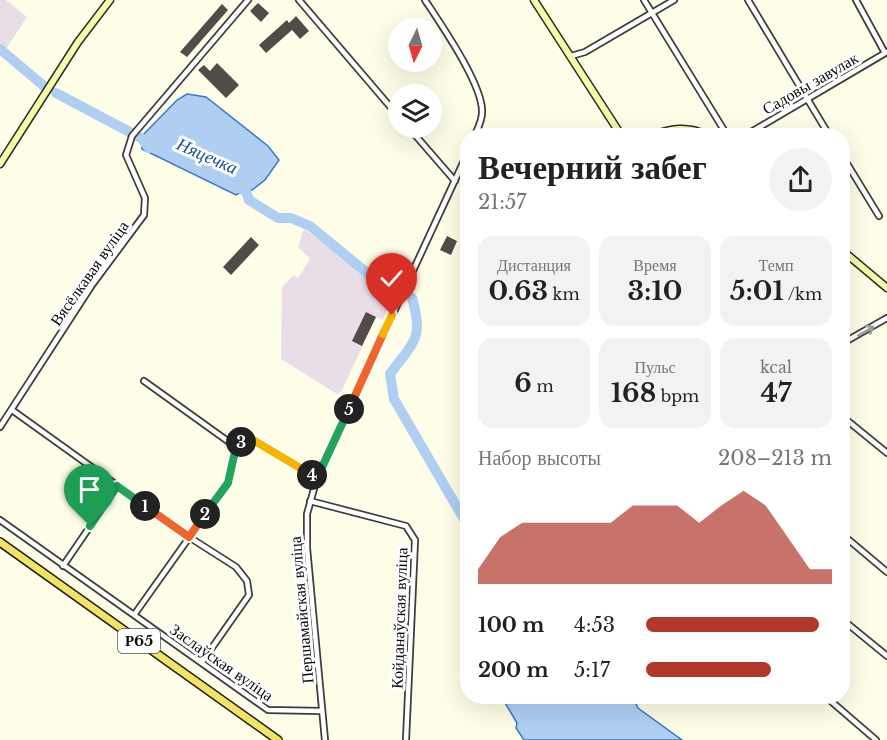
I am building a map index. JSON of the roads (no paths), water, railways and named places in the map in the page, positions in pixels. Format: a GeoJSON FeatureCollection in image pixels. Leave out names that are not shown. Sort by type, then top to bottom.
{"type":"FeatureCollection","features":[{"type":"Feature","properties":{"kind":"main road","name":"Р65"},"geometry":{"type":"LineString","coordinates":[[0,542],[278,740]]}},
{"type":"Feature","properties":{"kind":"street"},"geometry":{"type":"LineString","coordinates":[[0,164],[78,42],[110,0]]}},
{"type":"Feature","properties":{"kind":"street","name":"Вясёлкавая вуліца"},"geometry":{"type":"LineString","coordinates":[[0,427],[92,285],[144,215],[145,198],[126,155],[127,147],[143,121],[248,0]]}},
{"type":"Feature","properties":{"kind":"street"},"geometry":{"type":"LineString","coordinates":[[299,0],[388,104]]}},
{"type":"Feature","properties":{"kind":"street"},"geometry":{"type":"LineString","coordinates":[[425,0],[446,31],[478,93],[482,113],[477,128]]}},
{"type":"Feature","properties":{"kind":"street"},"geometry":{"type":"LineString","coordinates":[[534,0],[617,128]]}},
{"type":"Feature","properties":{"kind":"street"},"geometry":{"type":"LineString","coordinates":[[644,0],[723,128]]}},
{"type":"Feature","properties":{"kind":"street"},"geometry":{"type":"LineString","coordinates":[[571,56],[585,52],[674,0]]}},
{"type":"Feature","properties":{"kind":"street"},"geometry":{"type":"LineString","coordinates":[[747,0],[825,128]]}},
{"type":"Feature","properties":{"kind":"street"},"geometry":{"type":"LineString","coordinates":[[855,0],[886,52]]}},
{"type":"Feature","properties":{"kind":"street","name":"Садовы завулак"},"geometry":{"type":"LineString","coordinates":[[758,128],[886,52]]}},
{"type":"Feature","properties":{"kind":"street"},"geometry":{"type":"LineString","coordinates":[[418,138],[455,181]]}},
{"type":"Feature","properties":{"kind":"street"},"geometry":{"type":"LineString","coordinates":[[850,168],[879,216]]}},
{"type":"Feature","properties":{"kind":"street","name":"Першамайская вуліца"},"geometry":{"type":"LineString","coordinates":[[325,740],[307,549],[310,501],[317,478],[460,170]]}},
{"type":"Feature","properties":{"kind":"street"},"geometry":{"type":"LineString","coordinates":[[850,257],[887,288]]}},
{"type":"Feature","properties":{"kind":"street"},"geometry":{"type":"LineString","coordinates":[[850,339],[887,318]]}},
{"type":"Feature","properties":{"kind":"street"},"geometry":{"type":"LineString","coordinates":[[144,381],[236,447]]}},
{"type":"Feature","properties":{"kind":"street"},"geometry":{"type":"LineString","coordinates":[[12,410],[189,537],[236,567],[247,581],[249,595],[202,662]]}},
{"type":"Feature","properties":{"kind":"street"},"geometry":{"type":"LineString","coordinates":[[850,423],[887,453]]}},
{"type":"Feature","properties":{"kind":"street"},"geometry":{"type":"LineString","coordinates":[[134,615],[228,483],[236,447],[244,440],[253,440],[317,478]]}},
{"type":"Feature","properties":{"kind":"street"},"geometry":{"type":"LineString","coordinates":[[63,566],[117,486]]}},
{"type":"Feature","properties":{"kind":"street","name":"Койданаўская вуліца"},"geometry":{"type":"LineString","coordinates":[[310,501],[406,526],[415,540],[406,740]]}},
{"type":"Feature","properties":{"kind":"street","name":"Заслаўская вуліца"},"geometry":{"type":"LineString","coordinates":[[0,520],[268,710],[322,711]]}},
{"type":"Feature","properties":{"kind":"street"},"geometry":{"type":"LineString","coordinates":[[850,541],[887,572]]}},
{"type":"Feature","properties":{"kind":"street"},"geometry":{"type":"LineString","coordinates":[[850,626],[887,656]]}},
{"type":"Feature","properties":{"kind":"street"},"geometry":{"type":"LineString","coordinates":[[834,704],[876,740]]}},
{"type":"Feature","properties":{"kind":"water"},"geometry":{"type":"Polygon","coordinates":[[[187,94],[206,97],[268,146],[279,160],[265,180],[252,190],[244,190],[236,195],[142,149],[141,137],[177,100],[187,94]]]}},
{"type":"Feature","properties":{"kind":"water"},"geometry":{"type":"Polygon","coordinates":[[[506,704],[636,704],[638,708],[682,740],[524,740],[516,728],[517,723],[506,704]]]}},
{"type":"Feature","properties":{"kind":"waterway","name":"Няцечка"},"geometry":{"type":"LineString","coordinates":[[0,49],[45,87]]}},
{"type":"Feature","properties":{"kind":"waterway","name":"Няцечка"},"geometry":{"type":"LineString","coordinates":[[56,93],[141,138],[149,148]]}},
{"type":"Feature","properties":{"kind":"waterway","name":"Няцечка"},"geometry":{"type":"LineString","coordinates":[[232,185],[246,191],[249,200],[278,218],[291,218],[310,226],[383,286],[398,289]]}},
{"type":"Feature","properties":{"kind":"waterway","name":"Няцечка"},"geometry":{"type":"LineString","coordinates":[[412,298],[417,331],[411,346],[390,374],[394,399],[460,512]]}}]}
